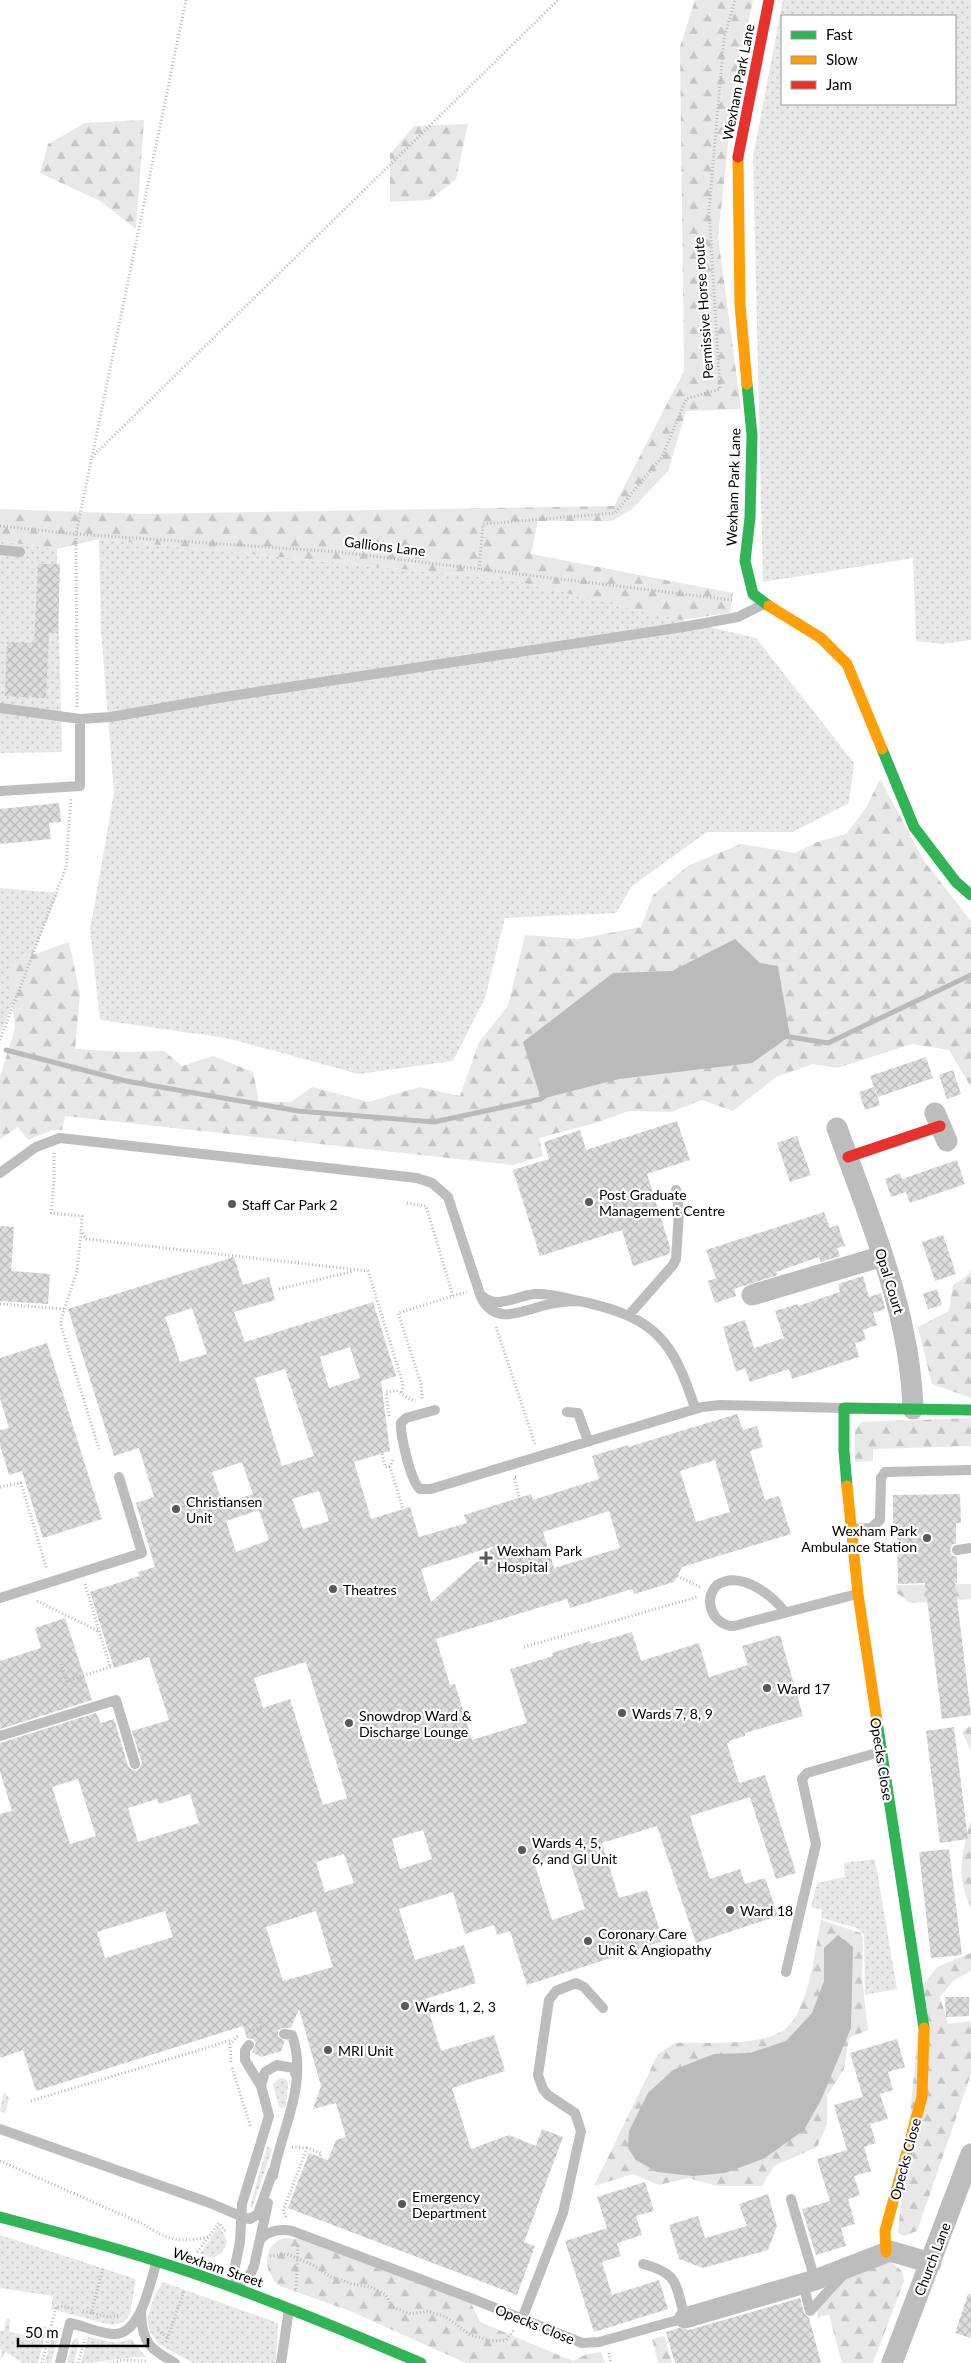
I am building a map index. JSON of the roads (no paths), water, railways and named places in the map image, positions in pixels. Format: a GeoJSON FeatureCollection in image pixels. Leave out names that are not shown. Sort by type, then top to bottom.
{"type":"FeatureCollection","features":[{"type":"Feature","properties":{"kind":"street","name":"Wexham Park Lane"},"geometry":{"type":"LineString","coordinates":[[769,0],[738,159],[740,305],[752,435],[750,518],[745,561],[753,594],[765,604],[821,638],[847,664],[914,827],[956,882],[971,896]]}},
{"type":"Feature","properties":{"kind":"street"},"geometry":{"type":"LineString","coordinates":[[848,1157],[941,1127]]}},
{"type":"Feature","properties":{"kind":"street","name":"Opal Court"},"geometry":{"type":"LineString","coordinates":[[838,1128],[883,1256],[903,1323],[912,1375],[913,1409]]}},
{"type":"Feature","properties":{"kind":"street"},"geometry":{"type":"LineString","coordinates":[[752,1295],[883,1256]]}},
{"type":"Feature","properties":{"kind":"street"},"geometry":{"type":"LineString","coordinates":[[844,1408],[971,1410]]}},
{"type":"Feature","properties":{"kind":"street","name":"Opecks Close"},"geometry":{"type":"LineString","coordinates":[[685,2318],[809,2282],[886,2252],[885,2231],[922,2097],[924,2052],[919,1988],[858,1594],[844,1451],[844,1408]]}},
{"type":"Feature","properties":{"kind":"street","name":"Church Lane"},"geometry":{"type":"LineString","coordinates":[[892,2363],[971,2154]]}},
{"type":"Feature","properties":{"kind":"street","name":"Wexham Street"},"geometry":{"type":"LineString","coordinates":[[0,2217],[157,2261],[236,2288],[421,2363]]}},
{"type":"Feature","properties":{"kind":"street"},"geometry":{"type":"LineString","coordinates":[[886,2252],[895,2252],[931,2263]]}},
{"type":"Feature","properties":{"kind":"lane"},"geometry":{"type":"LineString","coordinates":[[0,550],[20,552]]}},
{"type":"Feature","properties":{"kind":"lane"},"geometry":{"type":"LineString","coordinates":[[0,708],[80,719],[111,717],[224,697],[655,632],[738,617],[765,604]]}},
{"type":"Feature","properties":{"kind":"lane"},"geometry":{"type":"LineString","coordinates":[[0,791],[80,786],[80,719]]}},
{"type":"Feature","properties":{"kind":"lane"},"geometry":{"type":"LineString","coordinates":[[0,1173],[36,1147],[53,1139],[69,1139],[425,1180],[440,1189],[448,1197],[479,1292],[487,1308],[504,1316],[555,1303],[580,1301]]}},
{"type":"Feature","properties":{"kind":"lane"},"geometry":{"type":"LineString","coordinates":[[629,1315],[676,1259],[679,1212],[676,1190]]}},
{"type":"Feature","properties":{"kind":"lane"},"geometry":{"type":"LineString","coordinates":[[479,1292],[491,1302],[500,1302],[529,1294],[542,1294],[580,1301],[629,1315],[657,1334],[673,1352],[695,1408]]}},
{"type":"Feature","properties":{"kind":"lane"},"geometry":{"type":"LineString","coordinates":[[435,1410],[406,1418],[401,1423],[402,1435],[414,1480],[420,1489],[431,1489],[695,1408],[720,1405],[844,1408]]}},
{"type":"Feature","properties":{"kind":"lane"},"geometry":{"type":"LineString","coordinates":[[567,1412],[575,1412],[580,1415],[588,1441]]}},
{"type":"Feature","properties":{"kind":"lane"},"geometry":{"type":"LineString","coordinates":[[851,1529],[871,1528],[880,1520],[881,1478],[885,1472],[971,1470]]}},
{"type":"Feature","properties":{"kind":"lane"},"geometry":{"type":"LineString","coordinates":[[0,1598],[142,1553],[119,1477]]}},
{"type":"Feature","properties":{"kind":"lane"},"geometry":{"type":"LineString","coordinates":[[956,1550],[971,1548]]}},
{"type":"Feature","properties":{"kind":"lane"},"geometry":{"type":"LineString","coordinates":[[785,1612],[769,1594],[742,1582],[722,1582],[714,1588],[710,1600],[713,1614],[718,1621],[734,1626],[858,1594]]}},
{"type":"Feature","properties":{"kind":"lane"},"geometry":{"type":"LineString","coordinates":[[0,1736],[116,1700],[135,1764]]}},
{"type":"Feature","properties":{"kind":"lane"},"geometry":{"type":"LineString","coordinates":[[786,1972],[816,1844],[802,1779],[807,1773],[881,1752]]}},
{"type":"Feature","properties":{"kind":"lane"},"geometry":{"type":"LineString","coordinates":[[522,2319],[563,2213],[581,2131],[575,2113],[548,2095],[543,2089],[538,2075],[549,2000],[556,1992],[576,1983],[584,1987],[603,2008]]}},
{"type":"Feature","properties":{"kind":"lane"},"geometry":{"type":"LineString","coordinates":[[236,2288],[253,2270],[274,2171],[291,2110],[297,2080],[299,2063],[293,2037],[290,2034],[284,2034]]}},
{"type":"Feature","properties":{"kind":"lane"},"geometry":{"type":"LineString","coordinates":[[236,2288],[235,2266],[240,2242],[242,2204],[269,2116],[261,2086],[245,2060],[245,2050],[249,2045]]}},
{"type":"Feature","properties":{"kind":"lane"},"geometry":{"type":"LineString","coordinates":[[261,2086],[264,2072],[276,2065],[293,2068],[297,2080]]}},
{"type":"Feature","properties":{"kind":"lane"},"geometry":{"type":"LineString","coordinates":[[269,2116],[281,2118],[288,2116],[291,2110]]}},
{"type":"Feature","properties":{"kind":"lane"},"geometry":{"type":"LineString","coordinates":[[0,2129],[210,2203],[250,2219],[258,2214],[274,2171]]}},
{"type":"Feature","properties":{"kind":"lane"},"geometry":{"type":"LineString","coordinates":[[791,2199],[809,2282],[810,2311],[851,2267]]}},
{"type":"Feature","properties":{"kind":"lane"},"geometry":{"type":"LineString","coordinates":[[224,2210],[237,2226],[240,2242]]}},
{"type":"Feature","properties":{"kind":"lane","name":"Opecks Close"},"geometry":{"type":"LineString","coordinates":[[261,2239],[267,2233],[282,2230],[302,2234],[573,2340],[590,2343],[685,2318]]}},
{"type":"Feature","properties":{"kind":"lane"},"geometry":{"type":"LineString","coordinates":[[157,2261],[141,2313],[141,2327],[145,2341],[150,2348],[175,2363]]}},
{"type":"Feature","properties":{"kind":"lane"},"geometry":{"type":"LineString","coordinates":[[643,2264],[670,2274],[674,2281],[685,2318]]}},
{"type":"Feature","properties":{"kind":"lane"},"geometry":{"type":"LineString","coordinates":[[281,2363],[293,2310]]}},
{"type":"Feature","properties":{"kind":"lane"},"geometry":{"type":"LineString","coordinates":[[60,2363],[70,2323],[114,2334],[127,2329],[141,2313]]}},
{"type":"Feature","properties":{"kind":"waterway"},"geometry":{"type":"LineString","coordinates":[[784,1036],[828,1043],[971,975]]}},
{"type":"Feature","properties":{"kind":"waterway"},"geometry":{"type":"LineString","coordinates":[[6,1050],[126,1081],[298,1111],[434,1122],[541,1099],[545,1096]]}},
{"type":"Feature","properties":{"kind":"place","name":"Post Graduate Management Centre"},"geometry":{"type":"Point","coordinates":[589,1202]}},
{"type":"Feature","properties":{"kind":"place","name":"Staff Car Park 2"},"geometry":{"type":"Point","coordinates":[232,1204]}},
{"type":"Feature","properties":{"kind":"place","name":"Christiansen Unit"},"geometry":{"type":"Point","coordinates":[176,1509]}},
{"type":"Feature","properties":{"kind":"place","name":"Wexham Park Ambulance Station"},"geometry":{"type":"Point","coordinates":[927,1538]}},
{"type":"Feature","properties":{"kind":"place","name":"Wexham Park Hospital"},"geometry":{"type":"Point","coordinates":[486,1558]}},
{"type":"Feature","properties":{"kind":"place","name":"Theatres"},"geometry":{"type":"Point","coordinates":[333,1589]}},
{"type":"Feature","properties":{"kind":"place","name":"Ward 17"},"geometry":{"type":"Point","coordinates":[767,1688]}},
{"type":"Feature","properties":{"kind":"place","name":"Wards 7, 8, 9"},"geometry":{"type":"Point","coordinates":[622,1713]}},
{"type":"Feature","properties":{"kind":"place","name":"Snowdrop Ward & Discharge Lounge"},"geometry":{"type":"Point","coordinates":[349,1723]}},
{"type":"Feature","properties":{"kind":"place","name":"Wards 4, 5, 6, and GI Unit"},"geometry":{"type":"Point","coordinates":[522,1850]}},
{"type":"Feature","properties":{"kind":"place","name":"Ward 18"},"geometry":{"type":"Point","coordinates":[730,1910]}},
{"type":"Feature","properties":{"kind":"place","name":"Coronary Care Unit & Angiopathy"},"geometry":{"type":"Point","coordinates":[588,1941]}},
{"type":"Feature","properties":{"kind":"place","name":"Wards 1, 2, 3"},"geometry":{"type":"Point","coordinates":[405,2006]}},
{"type":"Feature","properties":{"kind":"place","name":"MRI Unit"},"geometry":{"type":"Point","coordinates":[328,2050]}},
{"type":"Feature","properties":{"kind":"place","name":"Emergency Department"},"geometry":{"type":"Point","coordinates":[402,2204]}}]}
